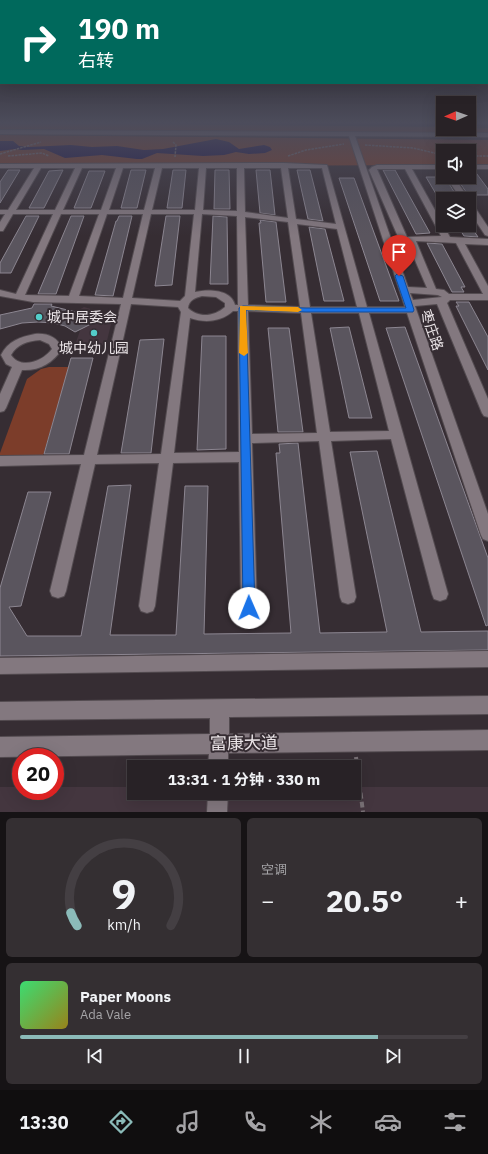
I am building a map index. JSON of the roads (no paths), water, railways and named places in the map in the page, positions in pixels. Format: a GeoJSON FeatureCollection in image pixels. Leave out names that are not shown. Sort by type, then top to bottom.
{"type":"FeatureCollection","features":[{"type":"Feature","properties":{"kind":"street","name":"枣庄路"},"geometry":{"type":"LineString","coordinates":[[361,161],[488,535]]}},
{"type":"Feature","properties":{"kind":"street"},"geometry":{"type":"LineString","coordinates":[[147,606],[203,165]]}},
{"type":"Feature","properties":{"kind":"street"},"geometry":{"type":"LineString","coordinates":[[240,165],[249,608]]}},
{"type":"Feature","properties":{"kind":"street"},"geometry":{"type":"LineString","coordinates":[[284,165],[348,597]]}},
{"type":"Feature","properties":{"kind":"street"},"geometry":{"type":"LineString","coordinates":[[0,166],[326,166],[396,435],[440,594]]}},
{"type":"Feature","properties":{"kind":"street"},"geometry":{"type":"LineString","coordinates":[[0,229],[39,166]]}},
{"type":"Feature","properties":{"kind":"street"},"geometry":{"type":"LineString","coordinates":[[19,297],[79,166]]}},
{"type":"Feature","properties":{"kind":"street"},"geometry":{"type":"LineString","coordinates":[[73,299],[120,166]]}},
{"type":"Feature","properties":{"kind":"street"},"geometry":{"type":"LineString","coordinates":[[58,591],[159,166]]}},
{"type":"Feature","properties":{"kind":"street"},"geometry":{"type":"LineString","coordinates":[[407,167],[447,240]]}},
{"type":"Feature","properties":{"kind":"street"},"geometry":{"type":"LineString","coordinates":[[433,292],[412,242],[403,239],[374,168],[436,167]]}},
{"type":"Feature","properties":{"kind":"street"},"geometry":{"type":"LineString","coordinates":[[476,168],[486,169]]}},
{"type":"Feature","properties":{"kind":"street"},"geometry":{"type":"LineString","coordinates":[[0,212],[198,212],[241,214],[341,227]]}},
{"type":"Feature","properties":{"kind":"street"},"geometry":{"type":"LineString","coordinates":[[476,215],[488,233]]}},
{"type":"Feature","properties":{"kind":"street"},"geometry":{"type":"LineString","coordinates":[[407,240],[418,238],[460,242],[488,242]]}},
{"type":"Feature","properties":{"kind":"street"},"geometry":{"type":"LineString","coordinates":[[186,305],[198,318],[214,318],[230,308],[363,310],[409,306],[444,299],[488,296],[460,242]]}},
{"type":"Feature","properties":{"kind":"street"},"geometry":{"type":"LineString","coordinates":[[404,290],[441,292],[488,413]]}},
{"type":"Feature","properties":{"kind":"street"},"geometry":{"type":"LineString","coordinates":[[0,293],[19,297],[186,305],[202,293],[216,294],[227,299],[230,303],[230,308]]}},
{"type":"Feature","properties":{"kind":"street"},"geometry":{"type":"LineString","coordinates":[[0,408],[18,365]]}},
{"type":"Feature","properties":{"kind":"street"},"geometry":{"type":"LineString","coordinates":[[245,439],[396,435]]}},
{"type":"Feature","properties":{"kind":"street"},"geometry":{"type":"LineString","coordinates":[[0,461],[245,457]]}},
{"type":"Feature","properties":{"kind":"street"},"geometry":{"type":"LineString","coordinates":[[0,666],[488,659]]}},
{"type":"Feature","properties":{"kind":"street"},"geometry":{"type":"LineString","coordinates":[[0,711],[488,705]]}},
{"type":"Feature","properties":{"kind":"street"},"geometry":{"type":"LineString","coordinates":[[218,760],[220,708]]}},
{"type":"Feature","properties":{"kind":"street","name":"富康大道"},"geometry":{"type":"LineString","coordinates":[[0,747],[488,740]]}},
{"type":"Feature","properties":{"kind":"street"},"geometry":{"type":"LineString","coordinates":[[217,812],[218,800]]}},
{"type":"Feature","properties":{"kind":"place","name":"城中居委会"},"geometry":{"type":"Point","coordinates":[39,317]}},
{"type":"Feature","properties":{"kind":"place","name":"城中幼儿园"},"geometry":{"type":"Point","coordinates":[94,333]}}]}
